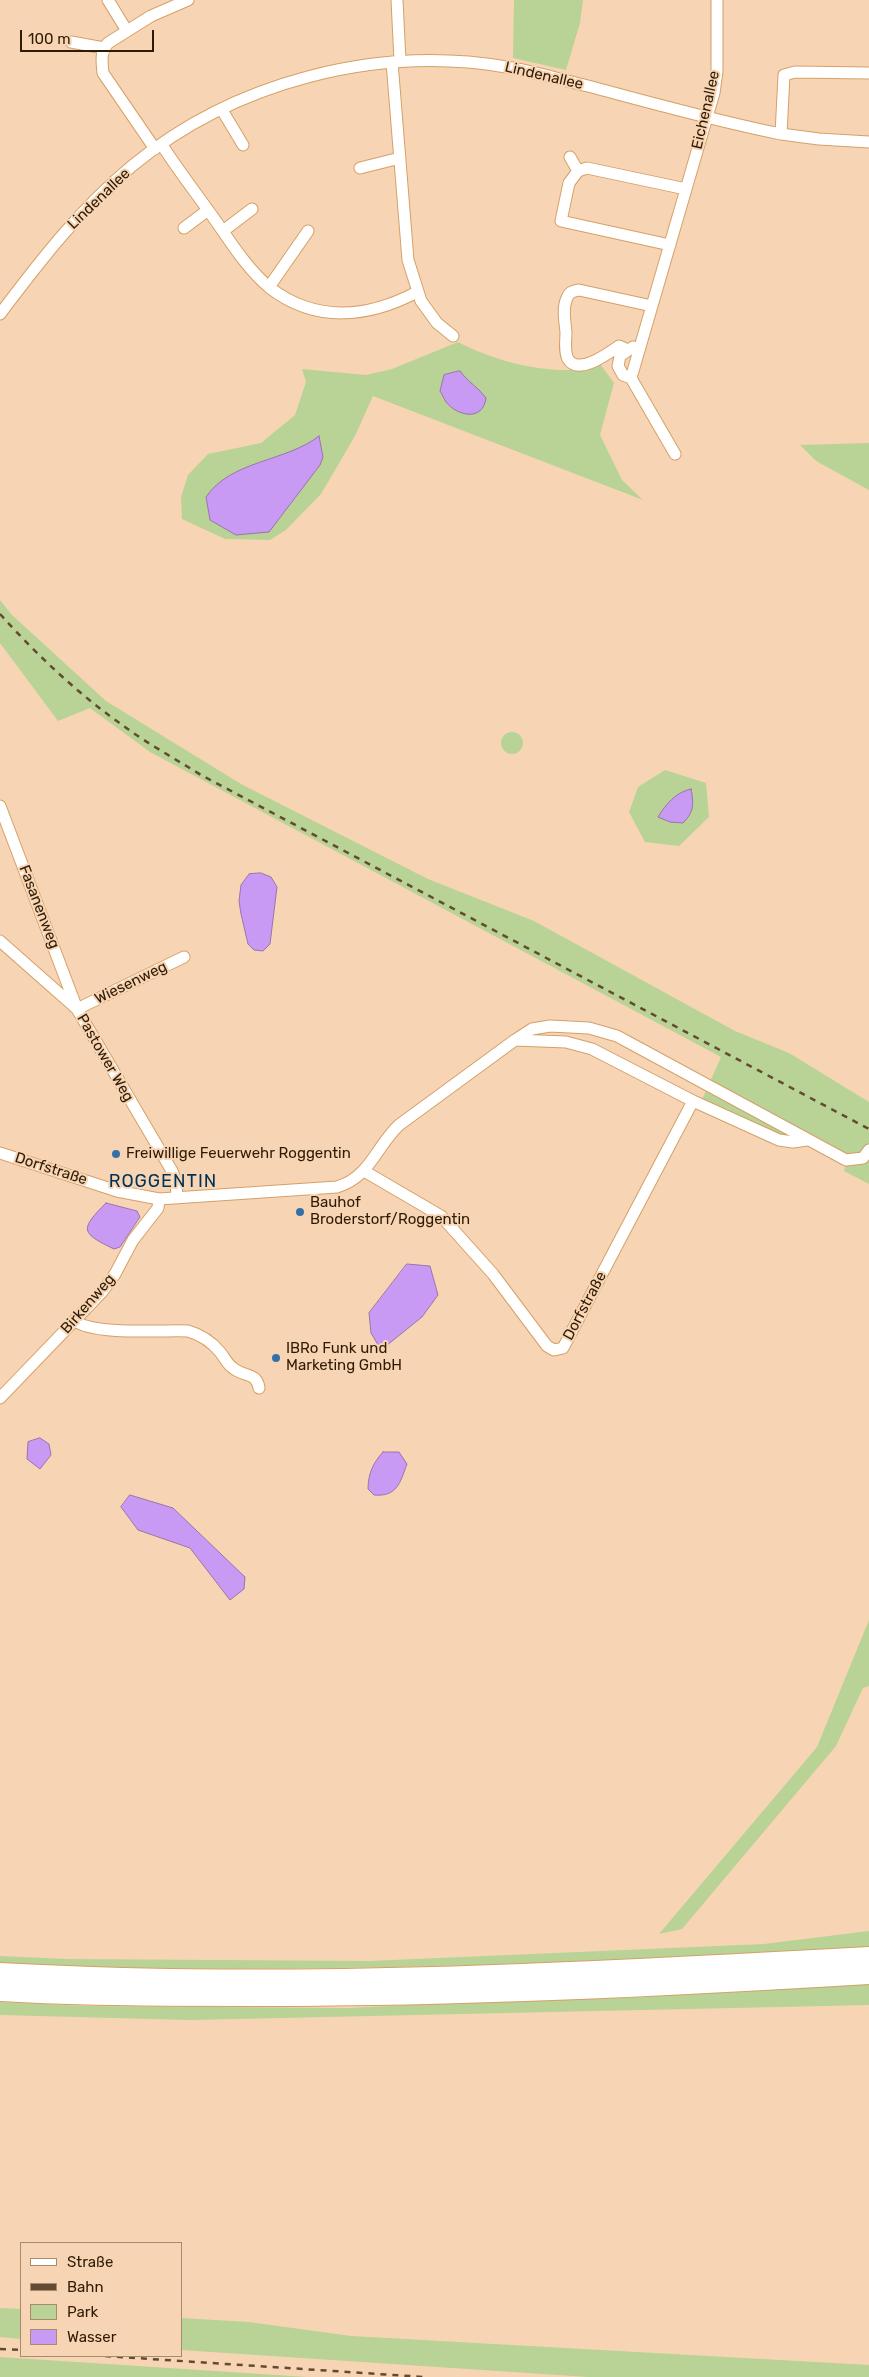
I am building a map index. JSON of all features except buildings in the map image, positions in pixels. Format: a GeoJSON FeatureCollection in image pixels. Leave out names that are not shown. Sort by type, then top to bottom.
{"type":"FeatureCollection","features":[{"type":"Feature","properties":{"kind":"highway"},"geometry":{"type":"LineString","coordinates":[[0,1973],[184,1979],[355,1978],[541,1973],[869,1957]]}},
{"type":"Feature","properties":{"kind":"highway"},"geometry":{"type":"LineString","coordinates":[[0,1991],[186,1996],[357,1996],[869,1974]]}},
{"type":"Feature","properties":{"kind":"street"},"geometry":{"type":"LineString","coordinates":[[108,0],[127,31]]}},
{"type":"Feature","properties":{"kind":"street"},"geometry":{"type":"LineString","coordinates":[[188,0],[151,16],[104,48],[102,62],[104,73],[246,262],[269,287],[289,301],[316,310],[346,314],[367,312],[385,307],[417,292]]}},
{"type":"Feature","properties":{"kind":"street"},"geometry":{"type":"LineString","coordinates":[[397,0],[396,61],[400,158],[408,260],[417,292],[436,323],[453,336]]}},
{"type":"Feature","properties":{"kind":"street","name":"Eichenallee"},"geometry":{"type":"LineString","coordinates":[[631,378],[707,116],[717,71],[717,0]]}},
{"type":"Feature","properties":{"kind":"street"},"geometry":{"type":"LineString","coordinates":[[71,42],[104,48]]}},
{"type":"Feature","properties":{"kind":"street","name":"Lindenallee"},"geometry":{"type":"LineString","coordinates":[[0,314],[48,250],[126,172],[159,147],[222,110],[253,96],[326,72],[396,61],[450,61],[506,67],[781,134],[819,140],[869,142]]}},
{"type":"Feature","properties":{"kind":"street"},"geometry":{"type":"LineString","coordinates":[[781,134],[784,75],[795,72],[869,73]]}},
{"type":"Feature","properties":{"kind":"street"},"geometry":{"type":"LineString","coordinates":[[222,110],[243,145]]}},
{"type":"Feature","properties":{"kind":"street"},"geometry":{"type":"LineString","coordinates":[[570,157],[578,171]]}},
{"type":"Feature","properties":{"kind":"street"},"geometry":{"type":"LineString","coordinates":[[360,168],[400,158]]}},
{"type":"Feature","properties":{"kind":"street"},"geometry":{"type":"LineString","coordinates":[[670,245],[561,221],[569,183],[578,171],[586,168],[686,189]]}},
{"type":"Feature","properties":{"kind":"street"},"geometry":{"type":"LineString","coordinates":[[223,231],[252,209]]}},
{"type":"Feature","properties":{"kind":"street"},"geometry":{"type":"LineString","coordinates":[[184,228],[208,210]]}},
{"type":"Feature","properties":{"kind":"street"},"geometry":{"type":"LineString","coordinates":[[269,287],[308,231]]}},
{"type":"Feature","properties":{"kind":"street"},"geometry":{"type":"LineString","coordinates":[[628,350],[619,346],[593,362],[577,366],[572,363],[566,351],[565,304],[567,296],[572,291],[579,290],[652,306]]}},
{"type":"Feature","properties":{"kind":"street"},"geometry":{"type":"LineString","coordinates":[[641,343],[620,356],[618,366],[623,375],[631,378],[675,454]]}},
{"type":"Feature","properties":{"kind":"street","name":"Fasanenweg"},"geometry":{"type":"LineString","coordinates":[[0,806],[77,1009]]}},
{"type":"Feature","properties":{"kind":"street","name":"Pastower Weg"},"geometry":{"type":"LineString","coordinates":[[0,941],[77,1009],[172,1171],[176,1181],[177,1198]]}},
{"type":"Feature","properties":{"kind":"street","name":"Wiesenweg"},"geometry":{"type":"LineString","coordinates":[[77,1009],[184,957]]}},
{"type":"Feature","properties":{"kind":"street","name":"Dorfstraße"},"geometry":{"type":"LineString","coordinates":[[0,1153],[117,1191],[159,1199],[336,1187],[357,1178],[364,1171],[387,1137],[399,1126],[515,1040],[532,1029],[550,1026],[589,1028],[617,1036],[846,1160],[864,1158],[869,1150]]}},
{"type":"Feature","properties":{"kind":"street","name":"Dorfstraße"},"geometry":{"type":"LineString","coordinates":[[515,1040],[566,1042],[592,1049],[693,1100],[779,1140],[793,1142],[806,1140]]}},
{"type":"Feature","properties":{"kind":"street","name":"Dorfstraße"},"geometry":{"type":"LineString","coordinates":[[364,1171],[442,1216],[493,1274],[547,1346],[554,1350],[559,1350],[563,1348],[693,1100]]}},
{"type":"Feature","properties":{"kind":"street","name":"Birkenweg"},"geometry":{"type":"LineString","coordinates":[[0,1398],[102,1292],[116,1274],[134,1240],[158,1208],[159,1199]]}},
{"type":"Feature","properties":{"kind":"street"},"geometry":{"type":"LineString","coordinates":[[76,1321],[81,1326],[96,1330],[188,1331],[202,1334],[235,1370],[254,1376],[258,1381],[259,1388]]}},
{"type":"Feature","properties":{"kind":"green space"},"geometry":{"type":"Polygon","coordinates":[[[514,0],[583,0],[580,23],[566,70],[513,58],[514,0]]]}},
{"type":"Feature","properties":{"kind":"green space"},"geometry":{"type":"Polygon","coordinates":[[[458,342],[498,359],[527,366],[570,370],[600,364],[614,383],[600,435],[622,480],[643,500],[373,396],[355,436],[321,494],[286,530],[270,540],[225,539],[182,519],[181,497],[188,475],[208,454],[261,443],[295,415],[306,382],[302,369],[366,375],[392,369],[458,342]]]}},
{"type":"Feature","properties":{"kind":"green space"},"geometry":{"type":"Polygon","coordinates":[[[869,443],[869,490],[816,461],[800,445],[869,443]]]}},
{"type":"Feature","properties":{"kind":"green space"},"geometry":{"type":"Polygon","coordinates":[[[0,600],[12,615],[106,701],[241,784],[428,879],[534,921],[735,1031],[789,1053],[869,1102],[869,1184],[844,1171],[849,1155],[797,1132],[790,1140],[701,1102],[721,1057],[150,752],[90,708],[58,721],[0,643],[0,600]]]}},
{"type":"Feature","properties":{"kind":"green space"},"geometry":{"type":"Polygon","coordinates":[[[512,732],[520,735],[523,743],[520,751],[512,754],[504,751],[501,743],[504,735],[512,732]]]}},
{"type":"Feature","properties":{"kind":"green space"},"geometry":{"type":"Polygon","coordinates":[[[665,770],[706,783],[709,817],[679,846],[645,842],[629,812],[638,787],[665,770]]]}},
{"type":"Feature","properties":{"kind":"green space"},"geometry":{"type":"Polygon","coordinates":[[[869,1620],[869,1686],[863,1688],[836,1746],[682,1929],[659,1934],[817,1747],[869,1620]]]}},
{"type":"Feature","properties":{"kind":"green space"},"geometry":{"type":"Polygon","coordinates":[[[869,1931],[869,1947],[544,1963],[217,1969],[0,1964],[0,1956],[66,1959],[369,1961],[764,1944],[869,1931]]]}},
{"type":"Feature","properties":{"kind":"green space"},"geometry":{"type":"Polygon","coordinates":[[[869,1982],[869,2005],[190,2020],[0,2015],[0,2002],[86,2006],[348,2008],[869,1982]]]}},
{"type":"Feature","properties":{"kind":"green space"},"geometry":{"type":"Polygon","coordinates":[[[0,2308],[20,2309],[20,2339],[0,2337],[0,2308]]]}},
{"type":"Feature","properties":{"kind":"green space"},"geometry":{"type":"Polygon","coordinates":[[[182,2318],[249,2322],[351,2336],[869,2365],[869,2377],[588,2377],[182,2350],[182,2318]]]}},
{"type":"Feature","properties":{"kind":"green space"},"geometry":{"type":"Polygon","coordinates":[[[0,2357],[307,2377],[0,2377],[0,2357]]]}},
{"type":"Feature","properties":{"kind":"water"},"geometry":{"type":"Polygon","coordinates":[[[460,371],[486,398],[484,406],[475,414],[456,411],[446,402],[440,391],[444,375],[460,371]]]}},
{"type":"Feature","properties":{"kind":"water"},"geometry":{"type":"Polygon","coordinates":[[[319,436],[323,457],[320,465],[269,532],[236,535],[210,520],[206,497],[217,485],[244,468],[306,445],[319,436]]]}},
{"type":"Feature","properties":{"kind":"water"},"geometry":{"type":"Polygon","coordinates":[[[691,789],[692,808],[683,823],[670,822],[658,817],[672,799],[691,789]]]}},
{"type":"Feature","properties":{"kind":"water"},"geometry":{"type":"Polygon","coordinates":[[[261,873],[271,877],[277,887],[270,944],[263,951],[254,950],[248,944],[239,901],[241,885],[249,874],[261,873]]]}},
{"type":"Feature","properties":{"kind":"water"},"geometry":{"type":"Polygon","coordinates":[[[106,1203],[137,1211],[140,1217],[120,1247],[114,1249],[95,1239],[88,1230],[91,1219],[106,1203]]]}},
{"type":"Feature","properties":{"kind":"water"},"geometry":{"type":"Polygon","coordinates":[[[407,1264],[430,1266],[438,1295],[422,1317],[381,1350],[371,1333],[369,1313],[407,1264]]]}},
{"type":"Feature","properties":{"kind":"water"},"geometry":{"type":"Polygon","coordinates":[[[40,1438],[49,1444],[51,1455],[40,1469],[27,1459],[28,1442],[40,1438]]]}},
{"type":"Feature","properties":{"kind":"water"},"geometry":{"type":"Polygon","coordinates":[[[383,1452],[399,1452],[407,1464],[400,1483],[393,1491],[388,1494],[374,1495],[368,1489],[369,1478],[376,1460],[383,1452]]]}},
{"type":"Feature","properties":{"kind":"water"},"geometry":{"type":"Polygon","coordinates":[[[130,1495],[173,1508],[245,1577],[244,1589],[230,1600],[190,1548],[138,1530],[121,1507],[130,1495]]]}},
{"type":"Feature","properties":{"kind":"railway"},"geometry":{"type":"LineString","coordinates":[[0,614],[28,644],[73,686],[105,712],[140,738],[201,775],[869,1129]]}},
{"type":"Feature","properties":{"kind":"railway"},"geometry":{"type":"LineString","coordinates":[[0,2349],[20,2350]]}},
{"type":"Feature","properties":{"kind":"railway"},"geometry":{"type":"LineString","coordinates":[[120,2357],[424,2377]]}},
{"type":"Feature","properties":{"kind":"place","name":"Freiwillige Feuerwehr Roggentin"},"geometry":{"type":"Point","coordinates":[116,1154]}},
{"type":"Feature","properties":{"kind":"place","name":"Bauhof Broderstorf/Roggentin"},"geometry":{"type":"Point","coordinates":[300,1212]}},
{"type":"Feature","properties":{"kind":"place","name":"IBRo Funk und Marketing GmbH"},"geometry":{"type":"Point","coordinates":[276,1358]}},
{"type":"Feature","properties":{"kind":"district","name":"ROGGENTIN"},"geometry":{"type":"Point","coordinates":[163,1182]}}]}
